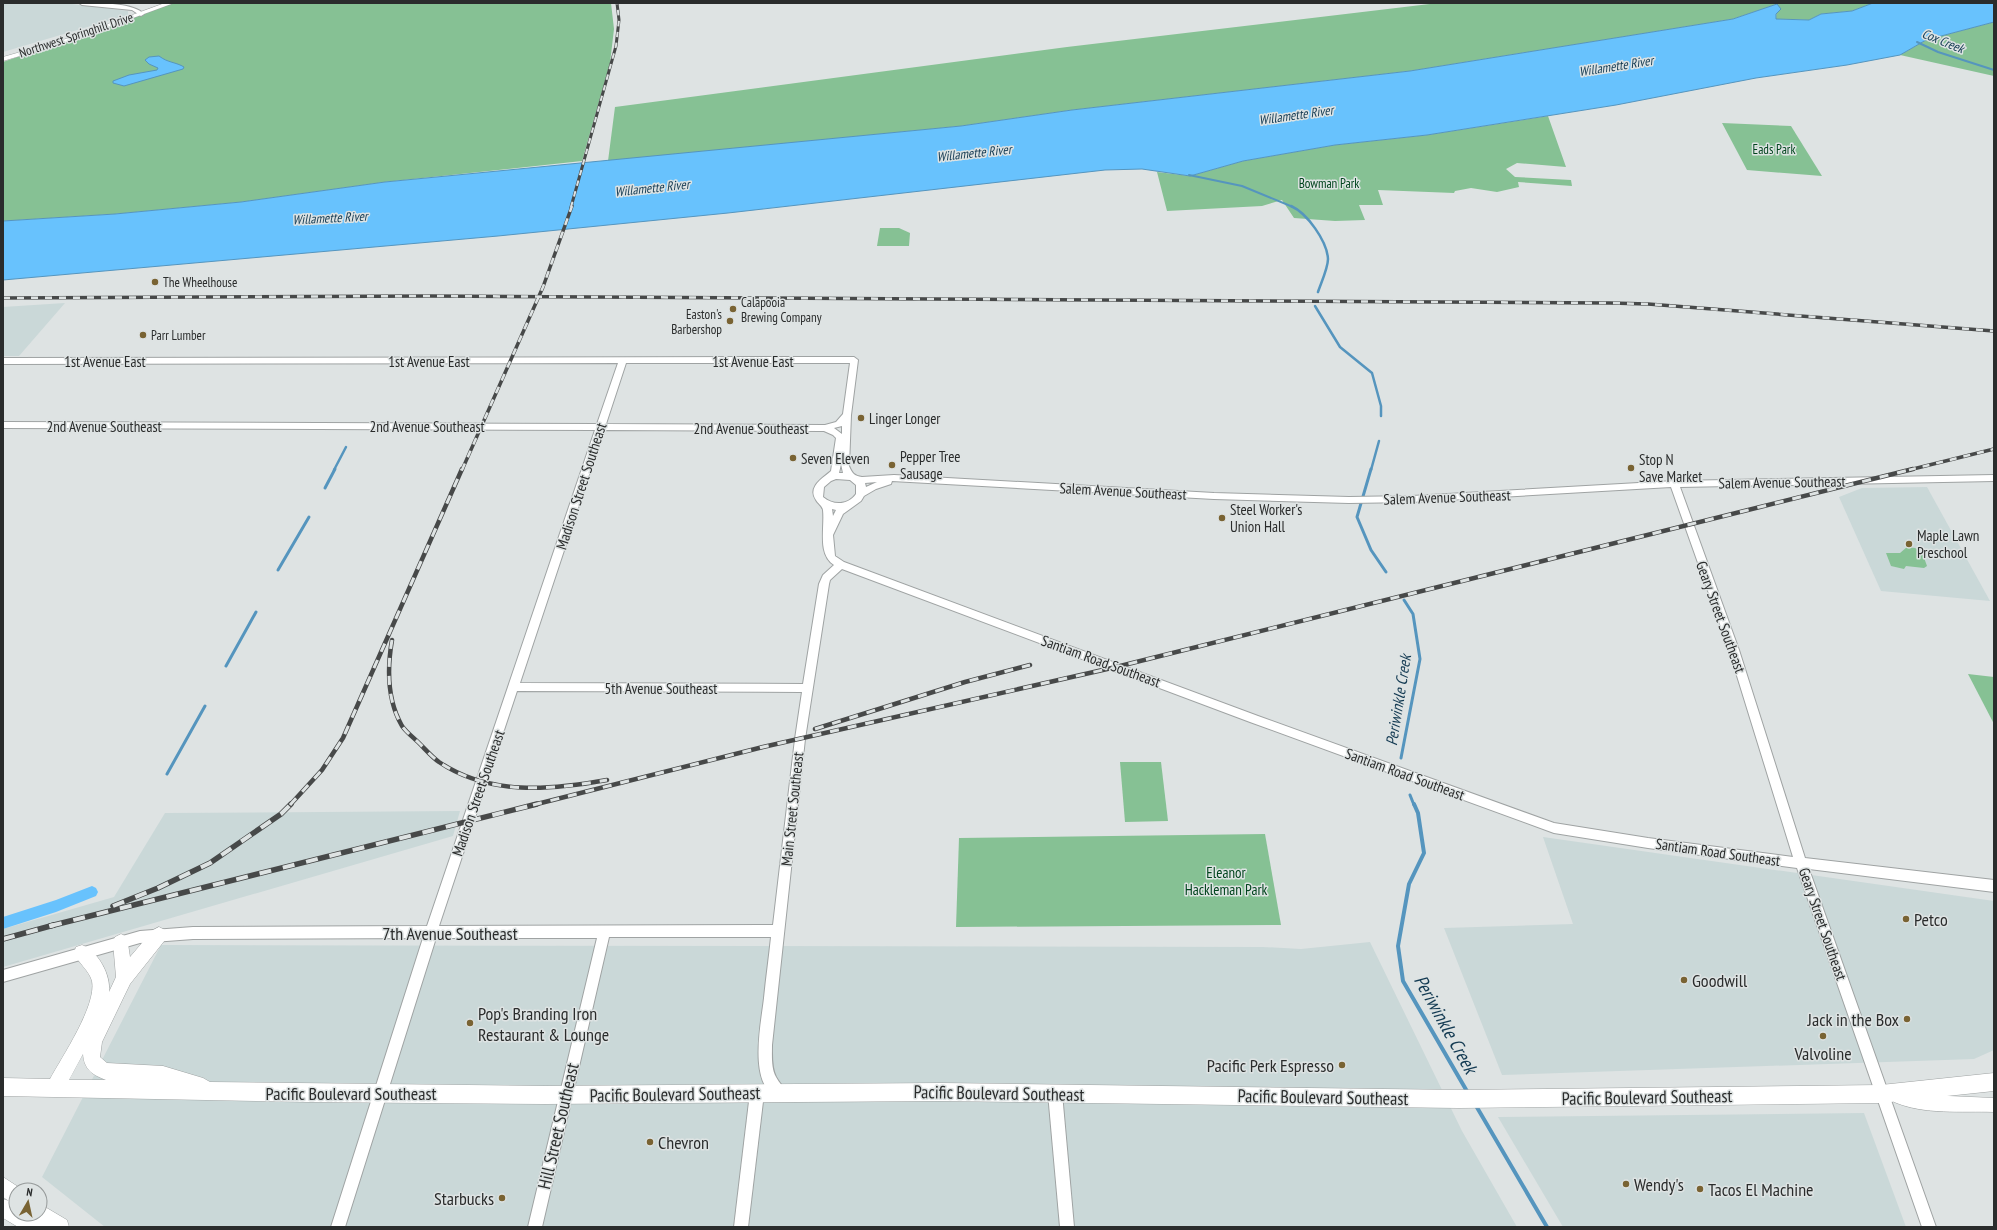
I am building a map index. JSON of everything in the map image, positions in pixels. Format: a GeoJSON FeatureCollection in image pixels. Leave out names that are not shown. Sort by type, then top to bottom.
{"type":"FeatureCollection","features":[{"type":"Feature","properties":{"kind":"highway"},"geometry":{"type":"LineString","coordinates":[[158,936],[124,978],[94,1040],[91,1052],[92,1061],[98,1068],[107,1072],[163,1075],[219,1092]]}},
{"type":"Feature","properties":{"kind":"highway"},"geometry":{"type":"LineString","coordinates":[[121,942],[124,978]]}},
{"type":"Feature","properties":{"kind":"highway"},"geometry":{"type":"LineString","coordinates":[[55,1087],[90,1020],[97,1004],[101,988],[99,976],[92,963],[82,953]]}},
{"type":"Feature","properties":{"kind":"highway","name":"Pacific Boulevard Southeast"},"geometry":{"type":"LineString","coordinates":[[3,1086],[219,1092],[379,1094],[566,1095],[757,1093],[1055,1093],[1459,1099],[1882,1094],[1994,1082]]}},
{"type":"Feature","properties":{"kind":"highway"},"geometry":{"type":"LineString","coordinates":[[3,1208],[28,1222],[48,1227]]}},
{"type":"Feature","properties":{"kind":"highway"},"geometry":{"type":"LineString","coordinates":[[48,1219],[60,1227]]}},
{"type":"Feature","properties":{"kind":"main road"},"geometry":{"type":"LineString","coordinates":[[82,3],[134,9],[141,14]]}},
{"type":"Feature","properties":{"kind":"main road","name":"Northwest Springhill Drive"},"geometry":{"type":"LineString","coordinates":[[3,59],[71,39],[171,3]]}},
{"type":"Feature","properties":{"kind":"main road","name":"1st Avenue East"},"geometry":{"type":"LineString","coordinates":[[3,361],[854,360],[847,415]]}},
{"type":"Feature","properties":{"kind":"main road","name":"Madison Street Southeast"},"geometry":{"type":"LineString","coordinates":[[338,1227],[431,933],[515,687],[623,361]]}},
{"type":"Feature","properties":{"kind":"main road"},"geometry":{"type":"LineString","coordinates":[[830,534],[839,512],[856,500],[861,494],[862,487],[846,470],[845,466],[847,415]]}},
{"type":"Feature","properties":{"kind":"main road","name":"2nd Avenue Southeast"},"geometry":{"type":"LineString","coordinates":[[3,426],[825,428],[839,424],[847,415]]}},
{"type":"Feature","properties":{"kind":"main road"},"geometry":{"type":"LineString","coordinates":[[825,428],[836,433],[840,438],[835,472],[824,481],[818,489],[819,498],[826,504],[834,506],[848,505]]}},
{"type":"Feature","properties":{"kind":"main road"},"geometry":{"type":"LineString","coordinates":[[829,478],[840,475],[854,478]]}},
{"type":"Feature","properties":{"kind":"main road","name":"Salem Avenue Southeast"},"geometry":{"type":"LineString","coordinates":[[854,478],[867,480],[889,477],[900,479],[1214,496],[1349,500],[1412,499],[1674,484],[1994,478]]}},
{"type":"Feature","properties":{"kind":"main road","name":"Salem Avenue Southeast"},"geometry":{"type":"LineString","coordinates":[[861,494],[874,486],[900,479]]}},
{"type":"Feature","properties":{"kind":"main road","name":"Geary Street Southeast"},"geometry":{"type":"LineString","coordinates":[[1674,484],[1734,650],[1801,863],[1929,1227]]}},
{"type":"Feature","properties":{"kind":"main road"},"geometry":{"type":"LineString","coordinates":[[826,504],[830,534],[829,552],[832,558],[841,565]]}},
{"type":"Feature","properties":{"kind":"main road","name":"Santiam Road Southeast"},"geometry":{"type":"LineString","coordinates":[[841,565],[1276,727],[1554,828],[1648,843],[1994,886]]}},
{"type":"Feature","properties":{"kind":"main road","name":"Main Street Southeast"},"geometry":{"type":"LineString","coordinates":[[780,1093],[773,1087],[767,1074],[765,1045],[796,769],[807,688],[824,584],[826,578],[841,565]]}},
{"type":"Feature","properties":{"kind":"main road","name":"5th Avenue Southeast"},"geometry":{"type":"LineString","coordinates":[[515,687],[807,688]]}},
{"type":"Feature","properties":{"kind":"main road","name":"7th Avenue Southeast"},"geometry":{"type":"LineString","coordinates":[[3,976],[121,942],[158,936],[193,933],[604,933],[779,931]]}},
{"type":"Feature","properties":{"kind":"main road","name":"Hill Street Southeast"},"geometry":{"type":"LineString","coordinates":[[535,1227],[604,933]]}},
{"type":"Feature","properties":{"kind":"main road"},"geometry":{"type":"LineString","coordinates":[[741,1227],[757,1093]]}},
{"type":"Feature","properties":{"kind":"main road"},"geometry":{"type":"LineString","coordinates":[[1055,1093],[1068,1227]]}},
{"type":"Feature","properties":{"kind":"main road"},"geometry":{"type":"LineString","coordinates":[[1882,1094],[1926,1102],[1994,1105]]}},
{"type":"Feature","properties":{"kind":"shaded area"},"geometry":{"type":"Polygon","coordinates":[[[3,3],[64,3],[128,11],[128,15],[3,52],[3,3]]]}},
{"type":"Feature","properties":{"kind":"shaded area"},"geometry":{"type":"Polygon","coordinates":[[[65,303],[19,356],[3,356],[3,307],[65,303]]]}},
{"type":"Feature","properties":{"kind":"shaded area","name":"Maple Lawn Preschool"},"geometry":{"type":"Polygon","coordinates":[[[1927,487],[1990,601],[1881,591],[1839,497],[1862,488],[1927,487]]]}},
{"type":"Feature","properties":{"kind":"shaded area"},"geometry":{"type":"Polygon","coordinates":[[[460,811],[453,836],[3,967],[3,929],[114,897],[165,813],[460,811]]]}},
{"type":"Feature","properties":{"kind":"shaded area"},"geometry":{"type":"Polygon","coordinates":[[[1543,837],[1994,901],[1994,1050],[1974,1059],[1502,1075],[1444,928],[1573,924],[1543,837]]]}},
{"type":"Feature","properties":{"kind":"shaded area"},"geometry":{"type":"Polygon","coordinates":[[[1370,942],[1462,1131],[1517,1227],[105,1227],[42,1177],[161,945],[1263,947],[1301,949],[1370,942]]]}},
{"type":"Feature","properties":{"kind":"shaded area"},"geometry":{"type":"Polygon","coordinates":[[[1864,1113],[1906,1227],[1563,1227],[1498,1117],[1864,1113]]]}},
{"type":"Feature","properties":{"kind":"green space"},"geometry":{"type":"Polygon","coordinates":[[[171,3],[611,3],[614,29],[610,63],[582,161],[385,182],[241,202],[115,214],[3,221],[3,62],[171,3]]]}},
{"type":"Feature","properties":{"kind":"green space"},"geometry":{"type":"Polygon","coordinates":[[[1438,3],[1873,3],[1852,11],[1821,14],[1809,20],[1776,19],[1777,4],[1733,19],[1410,71],[1072,110],[961,126],[608,161],[615,107],[1067,47],[1438,3]]]}},
{"type":"Feature","properties":{"kind":"green space"},"geometry":{"type":"Polygon","coordinates":[[[1994,22],[1994,76],[1900,55],[1926,40],[1994,22]]]}},
{"type":"Feature","properties":{"kind":"green space","name":"Bowman Park"},"geometry":{"type":"Polygon","coordinates":[[[1548,116],[1566,167],[1517,163],[1506,169],[1515,177],[1571,180],[1572,186],[1518,182],[1519,187],[1497,192],[1471,188],[1455,191],[1454,193],[1378,190],[1383,205],[1359,205],[1365,220],[1335,221],[1294,218],[1282,200],[1262,206],[1167,211],[1157,172],[1190,176],[1243,161],[1335,145],[1427,135],[1548,116]]]}},
{"type":"Feature","properties":{"kind":"green space","name":"Eads Park"},"geometry":{"type":"Polygon","coordinates":[[[1722,123],[1791,126],[1822,176],[1747,170],[1722,123]]]}},
{"type":"Feature","properties":{"kind":"green space"},"geometry":{"type":"Polygon","coordinates":[[[880,228],[899,228],[910,233],[909,246],[877,246],[880,228]]]}},
{"type":"Feature","properties":{"kind":"green space"},"geometry":{"type":"Polygon","coordinates":[[[1907,547],[1915,548],[1922,552],[1927,566],[1924,568],[1906,566],[1904,569],[1891,566],[1886,553],[1900,553],[1907,547]]]}},
{"type":"Feature","properties":{"kind":"green space"},"geometry":{"type":"Polygon","coordinates":[[[1968,674],[1994,677],[1994,724],[1968,674]]]}},
{"type":"Feature","properties":{"kind":"green space"},"geometry":{"type":"Polygon","coordinates":[[[1120,762],[1161,762],[1168,821],[1125,822],[1120,762]]]}},
{"type":"Feature","properties":{"kind":"green space","name":"Eleanor Hackleman Park"},"geometry":{"type":"Polygon","coordinates":[[[1265,834],[1281,925],[956,927],[959,838],[1265,834]]]}},
{"type":"Feature","properties":{"kind":"water","name":"Willamette River"},"geometry":{"type":"Polygon","coordinates":[[[1873,3],[1994,3],[1994,22],[1926,40],[1900,55],[1847,65],[1756,78],[1616,105],[1427,135],[1335,145],[1243,161],[1190,176],[1142,169],[1105,170],[728,213],[498,236],[3,280],[3,221],[115,214],[241,202],[385,182],[961,126],[1072,110],[1410,71],[1733,19],[1777,4],[1781,9],[1776,14],[1776,19],[1809,20],[1821,14],[1852,11],[1873,3]]]}},
{"type":"Feature","properties":{"kind":"water"},"geometry":{"type":"Polygon","coordinates":[[[159,56],[184,67],[183,69],[124,86],[113,83],[113,81],[129,75],[157,70],[158,68],[149,64],[145,60],[149,57],[159,56]]]}},
{"type":"Feature","properties":{"kind":"waterway","name":"Cox Creek"},"geometry":{"type":"LineString","coordinates":[[1917,42],[1938,52],[1994,70]]}},
{"type":"Feature","properties":{"kind":"waterway","name":"Periwinkle Creek"},"geometry":{"type":"LineString","coordinates":[[1189,175],[1242,186],[1292,206]]}},
{"type":"Feature","properties":{"kind":"waterway","name":"Periwinkle Creek"},"geometry":{"type":"LineString","coordinates":[[1292,206],[1303,215],[1315,228],[1327,252],[1327,267],[1318,292]]}},
{"type":"Feature","properties":{"kind":"waterway","name":"Periwinkle Creek"},"geometry":{"type":"LineString","coordinates":[[1315,306],[1340,347],[1372,373],[1381,406],[1381,416]]}},
{"type":"Feature","properties":{"kind":"waterway","name":"Periwinkle Creek"},"geometry":{"type":"LineString","coordinates":[[1371,470],[1379,441]]}},
{"type":"Feature","properties":{"kind":"waterway"},"geometry":{"type":"LineString","coordinates":[[334,470],[346,447]]}},
{"type":"Feature","properties":{"kind":"waterway"},"geometry":{"type":"LineString","coordinates":[[325,488],[335,469]]}},
{"type":"Feature","properties":{"kind":"waterway","name":"Periwinkle Creek"},"geometry":{"type":"LineString","coordinates":[[1371,469],[1357,517],[1371,550],[1386,572]]}},
{"type":"Feature","properties":{"kind":"waterway"},"geometry":{"type":"LineString","coordinates":[[278,570],[309,517]]}},
{"type":"Feature","properties":{"kind":"waterway","name":"Periwinkle Creek"},"geometry":{"type":"LineString","coordinates":[[1401,758],[1420,659],[1413,614],[1404,600]]}},
{"type":"Feature","properties":{"kind":"waterway"},"geometry":{"type":"LineString","coordinates":[[226,666],[256,612]]}},
{"type":"Feature","properties":{"kind":"waterway"},"geometry":{"type":"LineString","coordinates":[[167,774],[205,706]]}},
{"type":"Feature","properties":{"kind":"waterway","name":"Periwinkle Creek"},"geometry":{"type":"LineString","coordinates":[[1410,795],[1414,805]]}},
{"type":"Feature","properties":{"kind":"waterway","name":"Periwinkle Creek"},"geometry":{"type":"LineString","coordinates":[[1414,804],[1418,813],[1424,853],[1409,884],[1398,946],[1403,981],[1468,1093]]}},
{"type":"Feature","properties":{"kind":"waterway"},"geometry":{"type":"LineString","coordinates":[[3,923],[56,906],[92,892]]}},
{"type":"Feature","properties":{"kind":"waterway","name":"Periwinkle Creek"},"geometry":{"type":"LineString","coordinates":[[1475,1104],[1547,1227]]}},
{"type":"Feature","properties":{"kind":"railway"},"geometry":{"type":"LineString","coordinates":[[571,207],[616,46],[619,20],[617,3]]}},
{"type":"Feature","properties":{"kind":"railway"},"geometry":{"type":"LineString","coordinates":[[539,297],[572,206]]}},
{"type":"Feature","properties":{"kind":"railway"},"geometry":{"type":"LineString","coordinates":[[3,298],[539,297]]}},
{"type":"Feature","properties":{"kind":"railway"},"geometry":{"type":"LineString","coordinates":[[462,470],[539,297]]}},
{"type":"Feature","properties":{"kind":"railway"},"geometry":{"type":"LineString","coordinates":[[539,297],[1610,303],[1648,304],[1994,331]]}},
{"type":"Feature","properties":{"kind":"railway"},"geometry":{"type":"LineString","coordinates":[[1909,470],[1994,449]]}},
{"type":"Feature","properties":{"kind":"railway"},"geometry":{"type":"LineString","coordinates":[[290,805],[322,770],[343,738],[462,469]]}},
{"type":"Feature","properties":{"kind":"railway"},"geometry":{"type":"LineString","coordinates":[[533,805],[763,747],[1116,667],[1913,469]]}},
{"type":"Feature","properties":{"kind":"railway"},"geometry":{"type":"LineString","coordinates":[[392,640],[389,673],[393,706],[402,726],[406,731],[439,762],[458,773],[478,781],[521,788],[564,786],[607,780]]}},
{"type":"Feature","properties":{"kind":"railway"},"geometry":{"type":"LineString","coordinates":[[815,729],[965,682],[1030,665]]}},
{"type":"Feature","properties":{"kind":"railway"},"geometry":{"type":"LineString","coordinates":[[50,926],[537,804]]}},
{"type":"Feature","properties":{"kind":"railway"},"geometry":{"type":"LineString","coordinates":[[113,906],[158,888],[210,863],[281,814],[290,805]]}},
{"type":"Feature","properties":{"kind":"railway"},"geometry":{"type":"LineString","coordinates":[[3,939],[54,925]]}},
{"type":"Feature","properties":{"kind":"place","name":"The Wheelhouse"},"geometry":{"type":"Point","coordinates":[155,282]}},
{"type":"Feature","properties":{"kind":"place","name":"Calapooia Brewing Company"},"geometry":{"type":"Point","coordinates":[733,309]}},
{"type":"Feature","properties":{"kind":"place","name":"Easton's Barbershop"},"geometry":{"type":"Point","coordinates":[730,321]}},
{"type":"Feature","properties":{"kind":"place","name":"Parr Lumber"},"geometry":{"type":"Point","coordinates":[143,335]}},
{"type":"Feature","properties":{"kind":"place","name":"Linger Longer"},"geometry":{"type":"Point","coordinates":[861,418]}},
{"type":"Feature","properties":{"kind":"place","name":"Seven Eleven"},"geometry":{"type":"Point","coordinates":[793,458]}},
{"type":"Feature","properties":{"kind":"place","name":"Pepper Tree Sausage"},"geometry":{"type":"Point","coordinates":[892,465]}},
{"type":"Feature","properties":{"kind":"place","name":"Stop N Save Market"},"geometry":{"type":"Point","coordinates":[1631,468]}},
{"type":"Feature","properties":{"kind":"place","name":"Steel Worker's Union Hall"},"geometry":{"type":"Point","coordinates":[1222,518]}},
{"type":"Feature","properties":{"kind":"place","name":"Maple Lawn Preschool"},"geometry":{"type":"Point","coordinates":[1909,544]}},
{"type":"Feature","properties":{"kind":"place","name":"Petco"},"geometry":{"type":"Point","coordinates":[1906,919]}},
{"type":"Feature","properties":{"kind":"place","name":"Goodwill"},"geometry":{"type":"Point","coordinates":[1684,980]}},
{"type":"Feature","properties":{"kind":"place","name":"Jack in the Box"},"geometry":{"type":"Point","coordinates":[1907,1019]}},
{"type":"Feature","properties":{"kind":"place","name":"Pop's Branding Iron Restaurant & Lounge"},"geometry":{"type":"Point","coordinates":[470,1023]}},
{"type":"Feature","properties":{"kind":"place","name":"Valvoline"},"geometry":{"type":"Point","coordinates":[1823,1036]}},
{"type":"Feature","properties":{"kind":"place","name":"Pacific Perk Espresso"},"geometry":{"type":"Point","coordinates":[1342,1065]}},
{"type":"Feature","properties":{"kind":"place","name":"Chevron"},"geometry":{"type":"Point","coordinates":[650,1142]}},
{"type":"Feature","properties":{"kind":"place","name":"Wendy's"},"geometry":{"type":"Point","coordinates":[1626,1184]}},
{"type":"Feature","properties":{"kind":"place","name":"Tacos El Machine"},"geometry":{"type":"Point","coordinates":[1700,1189]}},
{"type":"Feature","properties":{"kind":"place","name":"Starbucks"},"geometry":{"type":"Point","coordinates":[502,1198]}}]}
